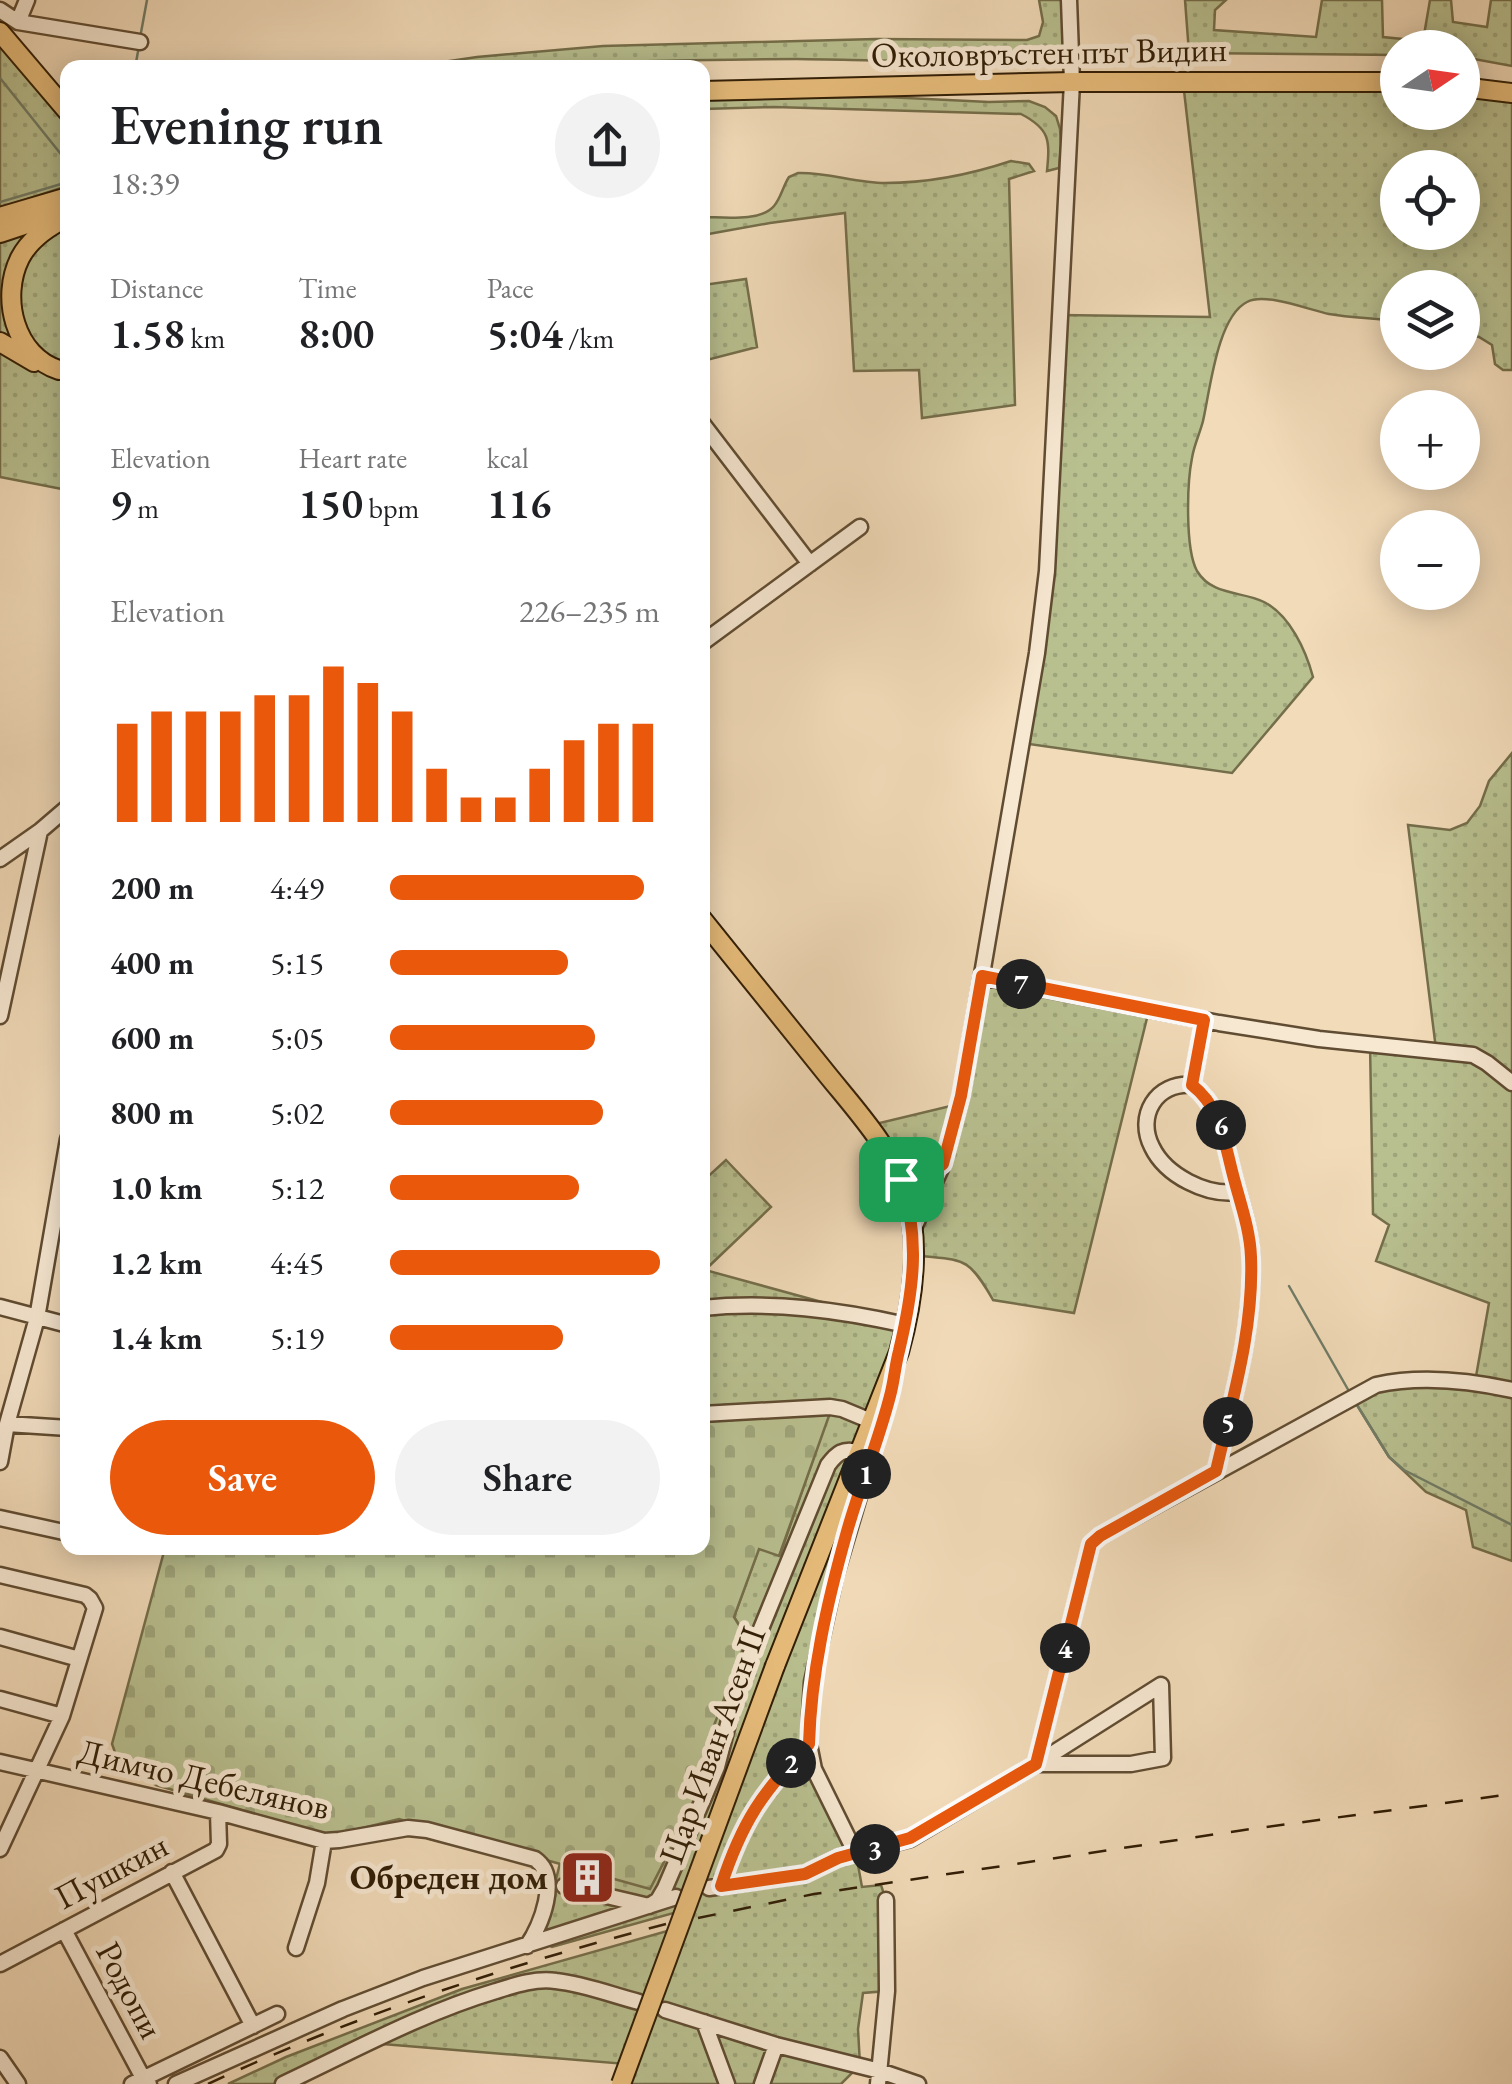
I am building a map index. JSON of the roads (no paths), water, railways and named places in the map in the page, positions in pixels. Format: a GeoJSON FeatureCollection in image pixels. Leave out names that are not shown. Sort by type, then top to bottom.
{"type":"FeatureCollection","features":[{"type":"Feature","properties":{"kind":"main road"},"geometry":{"type":"LineString","coordinates":[[1,35],[60,103]]}},
{"type":"Feature","properties":{"kind":"main road","name":"Околовръстен път Видин"},"geometry":{"type":"LineString","coordinates":[[710,91],[1072,82],[1380,82]]}},
{"type":"Feature","properties":{"kind":"main road"},"geometry":{"type":"LineString","coordinates":[[1480,89],[1512,93]]}},
{"type":"Feature","properties":{"kind":"main road"},"geometry":{"type":"LineString","coordinates":[[0,217],[60,199]]}},
{"type":"Feature","properties":{"kind":"main road"},"geometry":{"type":"LineString","coordinates":[[0,233],[60,216]]}},
{"type":"Feature","properties":{"kind":"main road"},"geometry":{"type":"LineString","coordinates":[[60,219],[35,239],[20,259],[13,284],[12,313],[19,336],[31,354],[60,370]]}},
{"type":"Feature","properties":{"kind":"main road"},"geometry":{"type":"LineString","coordinates":[[0,342],[36,363],[60,370]]}},
{"type":"Feature","properties":{"kind":"main road","name":"Цар Иван Асен II"},"geometry":{"type":"LineString","coordinates":[[621,2084],[811,1573],[898,1352],[913,1278],[911,1214],[901,1179],[858,1114],[710,929]]}},
{"type":"Feature","properties":{"kind":"street"},"geometry":{"type":"LineString","coordinates":[[18,22],[27,0]]}},
{"type":"Feature","properties":{"kind":"street"},"geometry":{"type":"LineString","coordinates":[[912,1231],[943,1164],[961,1096],[1037,653],[1047,571],[1072,82],[1069,0]]}},
{"type":"Feature","properties":{"kind":"street"},"geometry":{"type":"LineString","coordinates":[[0,10],[18,22],[140,42]]}},
{"type":"Feature","properties":{"kind":"street"},"geometry":{"type":"LineString","coordinates":[[710,434],[810,564]]}},
{"type":"Feature","properties":{"kind":"street"},"geometry":{"type":"LineString","coordinates":[[710,637],[860,527]]}},
{"type":"Feature","properties":{"kind":"street"},"geometry":{"type":"LineString","coordinates":[[0,858],[60,814]]}},
{"type":"Feature","properties":{"kind":"street"},"geometry":{"type":"LineString","coordinates":[[0,1016],[40,831]]}},
{"type":"Feature","properties":{"kind":"street"},"geometry":{"type":"LineString","coordinates":[[982,976],[1319,1039],[1473,1055],[1512,1082]]}},
{"type":"Feature","properties":{"kind":"street"},"geometry":{"type":"LineString","coordinates":[[1192,1085],[1204,1020]]}},
{"type":"Feature","properties":{"kind":"street"},"geometry":{"type":"LineString","coordinates":[[1216,1471],[1242,1358],[1250,1299],[1251,1256],[1246,1222],[1220,1124],[1204,1094],[1192,1085],[1173,1086],[1154,1098],[1146,1119],[1147,1133],[1159,1159],[1211,1192],[1237,1192]]}},
{"type":"Feature","properties":{"kind":"street"},"geometry":{"type":"LineString","coordinates":[[901,1179],[918,1178],[943,1164]]}},
{"type":"Feature","properties":{"kind":"street"},"geometry":{"type":"LineString","coordinates":[[0,1462],[37,1318],[60,1185]]}},
{"type":"Feature","properties":{"kind":"street"},"geometry":{"type":"LineString","coordinates":[[0,1307],[60,1322]]}},
{"type":"Feature","properties":{"kind":"street"},"geometry":{"type":"LineString","coordinates":[[710,1307],[806,1308],[906,1325]]}},
{"type":"Feature","properties":{"kind":"street"},"geometry":{"type":"LineString","coordinates":[[856,1854],[814,1769],[809,1744],[812,1682],[835,1577],[891,1394],[898,1352]]}},
{"type":"Feature","properties":{"kind":"street"},"geometry":{"type":"LineString","coordinates":[[1036,1764],[1091,1544],[1100,1536],[1376,1385],[1456,1380],[1512,1390]]}},
{"type":"Feature","properties":{"kind":"street"},"geometry":{"type":"LineString","coordinates":[[710,1414],[830,1408],[842,1409],[869,1425]]}},
{"type":"Feature","properties":{"kind":"street"},"geometry":{"type":"LineString","coordinates":[[7,1424],[60,1427]]}},
{"type":"Feature","properties":{"kind":"street"},"geometry":{"type":"LineString","coordinates":[[564,1886],[650,1906],[658,1900],[717,1768],[738,1685],[828,1465],[836,1454],[858,1452]]}},
{"type":"Feature","properties":{"kind":"street"},"geometry":{"type":"LineString","coordinates":[[0,1518],[60,1530]]}},
{"type":"Feature","properties":{"kind":"street"},"geometry":{"type":"LineString","coordinates":[[811,1573],[835,1577]]}},
{"type":"Feature","properties":{"kind":"street"},"geometry":{"type":"LineString","coordinates":[[0,1575],[85,1595],[95,1608],[62,1716],[0,1850]]}},
{"type":"Feature","properties":{"kind":"street"},"geometry":{"type":"LineString","coordinates":[[0,1637],[79,1659]]}},
{"type":"Feature","properties":{"kind":"street"},"geometry":{"type":"LineString","coordinates":[[809,1744],[777,1777],[743,1827],[715,1887],[805,1874],[838,1858],[910,1838],[1161,1685],[1163,1758],[1131,1764],[1036,1764]]}},
{"type":"Feature","properties":{"kind":"street"},"geometry":{"type":"LineString","coordinates":[[0,1699],[62,1716]]}},
{"type":"Feature","properties":{"kind":"street","name":"Димчо Дебелянов"},"geometry":{"type":"LineString","coordinates":[[0,1762],[324,1840],[408,1828],[535,1859],[546,1871],[545,1904],[537,1932],[526,1946]]}},
{"type":"Feature","properties":{"kind":"street","name":"Пушкин"},"geometry":{"type":"LineString","coordinates":[[0,1964],[216,1850],[218,1812]]}},
{"type":"Feature","properties":{"kind":"street"},"geometry":{"type":"LineString","coordinates":[[296,1948],[317,1883],[324,1840]]}},
{"type":"Feature","properties":{"kind":"street"},"geometry":{"type":"LineString","coordinates":[[172,1872],[253,2026]]}},
{"type":"Feature","properties":{"kind":"street"},"geometry":{"type":"LineString","coordinates":[[176,2084],[423,1978],[676,1897]]}},
{"type":"Feature","properties":{"kind":"street"},"geometry":{"type":"LineString","coordinates":[[879,2077],[887,1991],[886,1900]]}},
{"type":"Feature","properties":{"kind":"street","name":"Родопи"},"geometry":{"type":"LineString","coordinates":[[64,1930],[142,2082]]}},
{"type":"Feature","properties":{"kind":"street"},"geometry":{"type":"LineString","coordinates":[[283,2084],[429,2015],[508,1987],[556,1980],[638,2002]]}},
{"type":"Feature","properties":{"kind":"street"},"geometry":{"type":"LineString","coordinates":[[665,2010],[879,2077],[918,2084]]}},
{"type":"Feature","properties":{"kind":"street"},"geometry":{"type":"LineString","coordinates":[[142,2082],[278,2014]]}},
{"type":"Feature","properties":{"kind":"street"},"geometry":{"type":"LineString","coordinates":[[704,2022],[727,2084]]}},
{"type":"Feature","properties":{"kind":"street"},"geometry":{"type":"LineString","coordinates":[[762,2084],[776,2045]]}},
{"type":"Feature","properties":{"kind":"street"},"geometry":{"type":"LineString","coordinates":[[0,2058],[18,2084]]}},
{"type":"Feature","properties":{"kind":"waterway"},"geometry":{"type":"LineString","coordinates":[[140,38],[147,0]]}},
{"type":"Feature","properties":{"kind":"waterway"},"geometry":{"type":"LineString","coordinates":[[136,60],[139,46]]}},
{"type":"Feature","properties":{"kind":"waterway"},"geometry":{"type":"LineString","coordinates":[[0,78],[60,153]]}},
{"type":"Feature","properties":{"kind":"waterway"},"geometry":{"type":"LineString","coordinates":[[0,202],[60,184]]}},
{"type":"Feature","properties":{"kind":"waterway"},"geometry":{"type":"LineString","coordinates":[[1289,1286],[1350,1393]]}},
{"type":"Feature","properties":{"kind":"waterway"},"geometry":{"type":"LineString","coordinates":[[1357,1405],[1389,1457],[1404,1470],[1512,1525]]}},
{"type":"Feature","properties":{"kind":"railway"},"geometry":{"type":"LineString","coordinates":[[698,1918],[814,1894],[1512,1794]]}},
{"type":"Feature","properties":{"kind":"railway"},"geometry":{"type":"LineString","coordinates":[[208,2084],[319,2036],[433,1994],[666,1924]]}},
{"type":"Feature","properties":{"kind":"place","name":"Обреден дом"},"geometry":{"type":"Point","coordinates":[587,1877]}}]}
